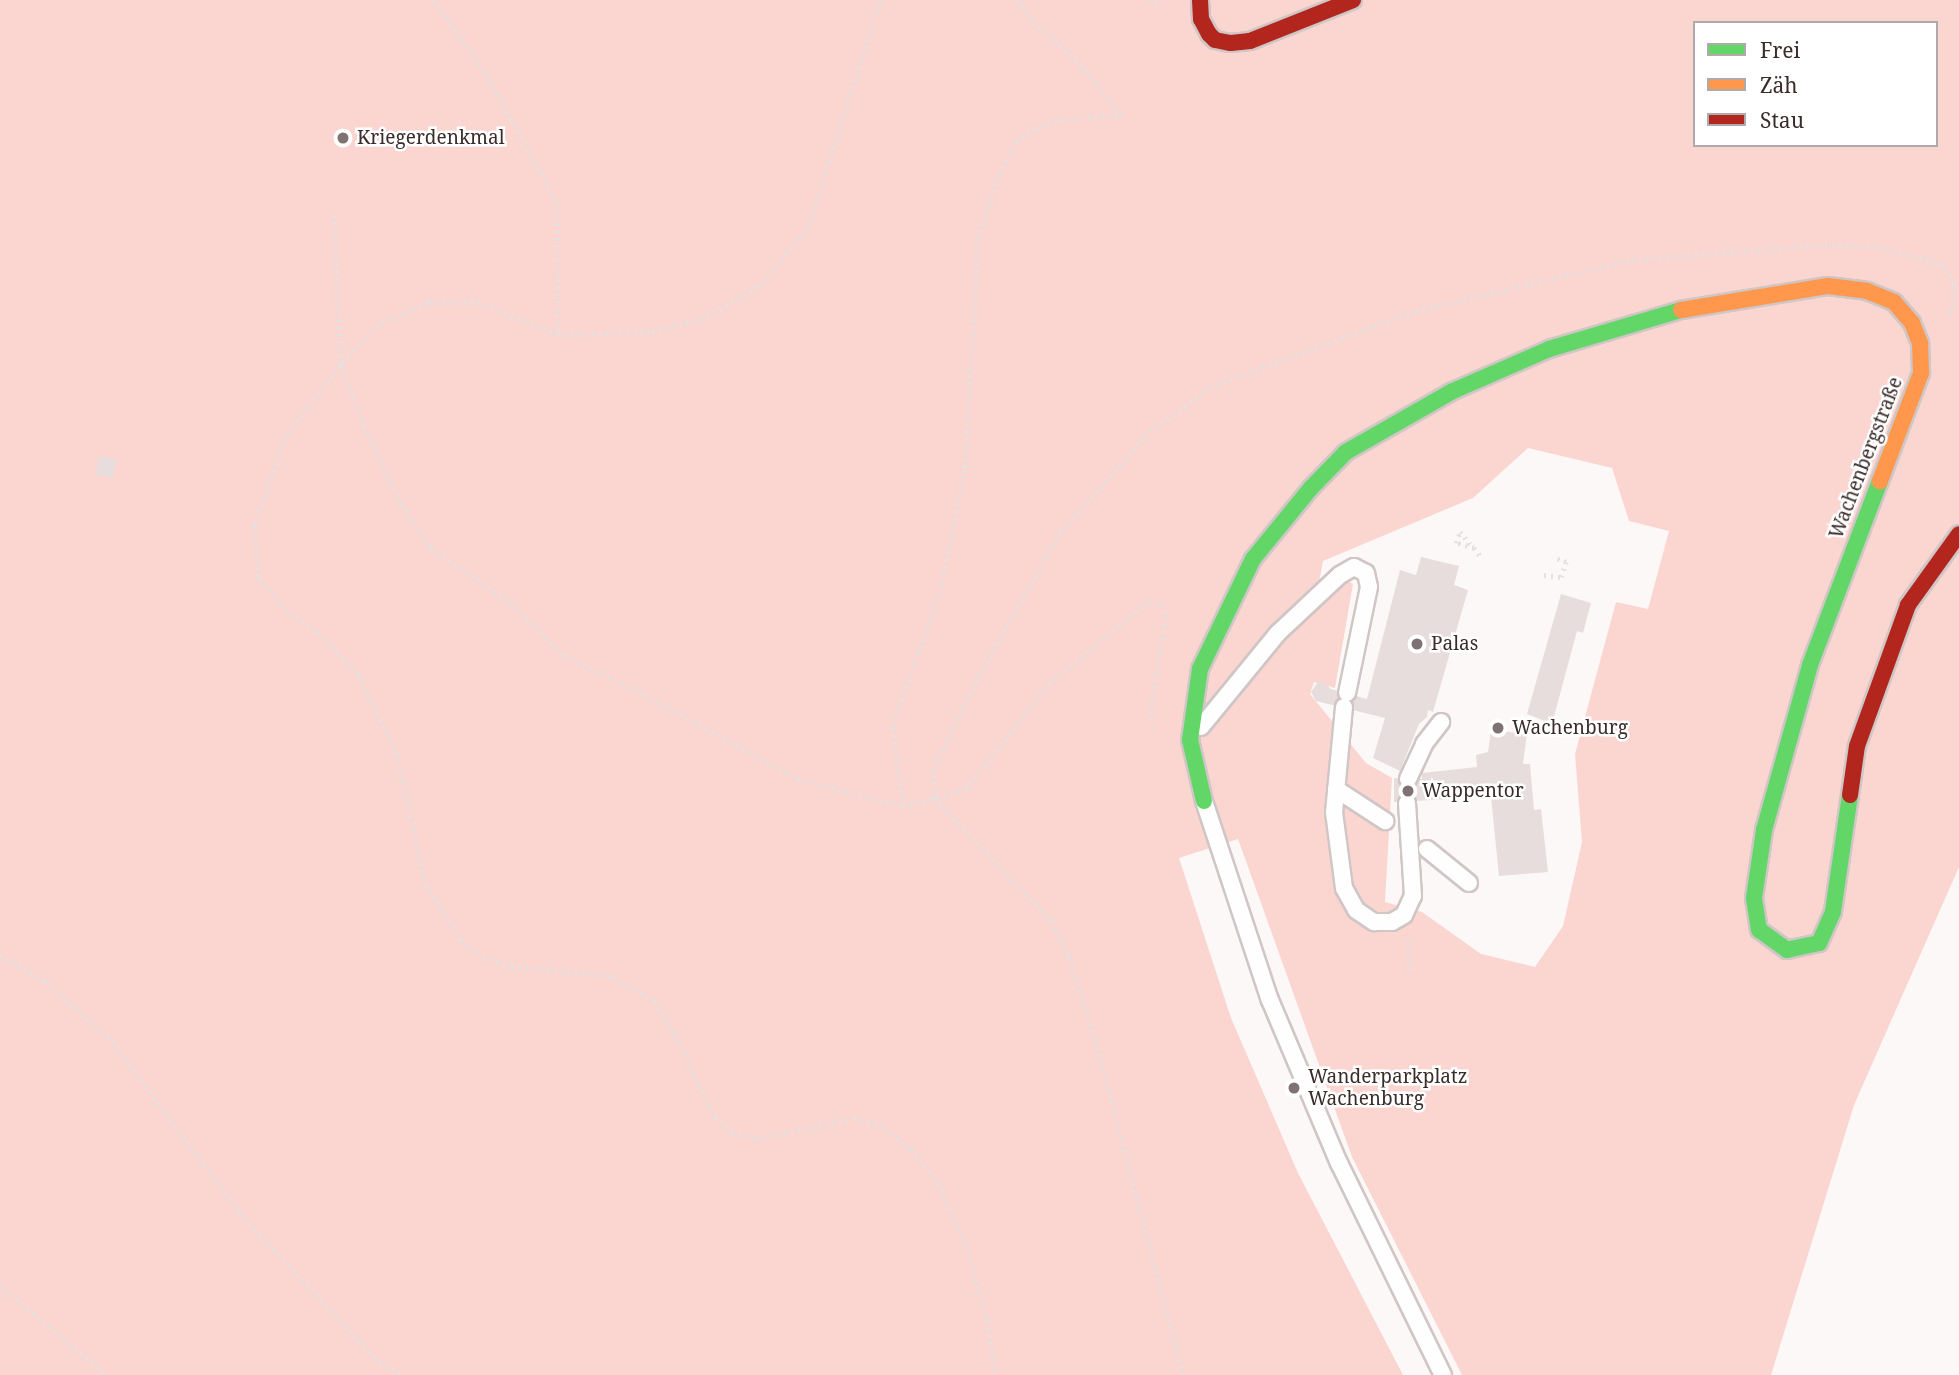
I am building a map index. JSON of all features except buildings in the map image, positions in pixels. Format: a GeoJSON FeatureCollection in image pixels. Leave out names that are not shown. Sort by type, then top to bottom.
{"type":"FeatureCollection","features":[{"type":"Feature","properties":{"kind":"street"},"geometry":{"type":"LineString","coordinates":[[1200,0],[1200,19],[1209,34],[1215,40],[1231,43],[1250,41],[1353,0]]}},
{"type":"Feature","properties":{"kind":"street","name":"Wachenbergstraße"},"geometry":{"type":"LineString","coordinates":[[1204,801],[1190,740],[1200,669],[1253,559],[1311,488],[1346,452],[1452,391],[1549,349],[1672,312],[1736,299],[1828,286],[1867,291],[1894,302],[1912,323],[1920,343],[1921,373],[1810,665],[1764,830],[1754,898],[1759,930],[1787,950],[1819,943],[1833,912],[1857,746],[1908,605],[1959,534]]}},
{"type":"Feature","properties":{"kind":"lane"},"geometry":{"type":"LineString","coordinates":[[1190,740],[1278,633],[1340,576],[1354,567],[1366,573],[1368,587],[1346,700],[1334,812],[1344,888],[1356,910],[1374,922],[1392,922],[1404,915],[1413,896],[1407,803]]}},
{"type":"Feature","properties":{"kind":"lane"},"geometry":{"type":"LineString","coordinates":[[1408,779],[1424,744],[1441,722]]}},
{"type":"Feature","properties":{"kind":"lane"},"geometry":{"type":"LineString","coordinates":[[1336,789],[1385,821]]}},
{"type":"Feature","properties":{"kind":"lane"},"geometry":{"type":"LineString","coordinates":[[1204,801],[1270,1000],[1339,1163],[1443,1375]]}},
{"type":"Feature","properties":{"kind":"lane"},"geometry":{"type":"LineString","coordinates":[[1427,849],[1469,883]]}},
{"type":"Feature","properties":{"kind":"path"},"geometry":{"type":"LineString","coordinates":[[434,0],[487,75],[557,203],[558,335]]}},
{"type":"Feature","properties":{"kind":"path"},"geometry":{"type":"LineString","coordinates":[[881,0],[809,227],[758,288],[702,319],[650,332],[558,335],[480,303],[428,303],[378,325],[341,365],[286,437],[254,526],[259,578],[285,610],[318,632],[359,675],[397,754],[426,885],[461,940],[483,957],[512,966],[611,976],[655,1001],[675,1034],[715,1117],[732,1133],[757,1139],[854,1118],[881,1125],[911,1149],[938,1183],[967,1246],[987,1321],[996,1375]]}},
{"type":"Feature","properties":{"kind":"path"},"geometry":{"type":"LineString","coordinates":[[903,806],[892,727],[939,595],[965,468],[978,239],[996,180],[1016,142],[1035,128],[1060,120],[1122,115],[1072,56],[1031,20],[1017,0]]}},
{"type":"Feature","properties":{"kind":"path"},"geometry":{"type":"LineString","coordinates":[[334,215],[341,365],[364,425],[401,504],[431,548],[512,603],[564,656],[644,694],[798,779],[903,806],[966,789],[1049,684],[1150,600],[1163,604],[1166,617],[1151,711],[1155,737]]}},
{"type":"Feature","properties":{"kind":"path"},"geometry":{"type":"LineString","coordinates":[[1474,548],[1482,558]]}},
{"type":"Feature","properties":{"kind":"path"},"geometry":{"type":"LineString","coordinates":[[1544,575],[1561,577],[1566,562],[1554,558]]}},
{"type":"Feature","properties":{"kind":"path"},"geometry":{"type":"LineString","coordinates":[[934,798],[1051,922],[1068,955],[1096,1039],[1183,1375]]}},
{"type":"Feature","properties":{"kind":"path"},"geometry":{"type":"LineString","coordinates":[[1408,938],[1410,970]]}},
{"type":"Feature","properties":{"kind":"path"},"geometry":{"type":"LineString","coordinates":[[0,956],[46,981],[112,1041],[240,1213],[379,1362],[404,1375]]}},
{"type":"Feature","properties":{"kind":"path"},"geometry":{"type":"LineString","coordinates":[[0,1286],[107,1375]]}},
{"type":"Feature","properties":{"kind":"shaded area"},"geometry":{"type":"Polygon","coordinates":[[[0,0],[1959,0],[1959,867],[1854,1105],[1771,1375],[1462,1375],[1352,1157],[1238,839],[1179,858],[1231,1018],[1298,1173],[1403,1375],[0,1375],[0,0]],[[1528,448],[1473,498],[1323,561],[1314,609],[1348,581],[1353,584],[1335,688],[1314,682],[1310,694],[1366,763],[1392,778],[1385,902],[1422,912],[1481,954],[1535,967],[1563,926],[1582,842],[1575,754],[1616,602],[1648,609],[1669,531],[1629,521],[1612,468],[1528,448]]]}},
{"type":"Feature","properties":{"kind":"traffic: fast"},"geometry":{"type":"LineString","coordinates":[[1204,801],[1190,740],[1200,669],[1253,559],[1311,488],[1346,452],[1453,391],[1549,349],[1681,310]]}},
{"type":"Feature","properties":{"kind":"traffic: fast"},"geometry":{"type":"LineString","coordinates":[[1850,795],[1833,912],[1819,943],[1787,950],[1759,930],[1754,898],[1764,830],[1810,665],[1880,481]]}},
{"type":"Feature","properties":{"kind":"traffic: slow"},"geometry":{"type":"LineString","coordinates":[[1681,310],[1828,286],[1867,291],[1894,302],[1912,323],[1920,343],[1921,373],[1880,481]]}},
{"type":"Feature","properties":{"kind":"traffic: jam"},"geometry":{"type":"LineString","coordinates":[[1200,0],[1201,19],[1209,34],[1215,40],[1231,43],[1250,41],[1353,0]]}},
{"type":"Feature","properties":{"kind":"traffic: jam"},"geometry":{"type":"LineString","coordinates":[[1850,795],[1857,746],[1908,605],[1959,534]]}},
{"type":"Feature","properties":{"kind":"place","name":"Kriegerdenkmal"},"geometry":{"type":"Point","coordinates":[343,138]}},
{"type":"Feature","properties":{"kind":"place","name":"Palas"},"geometry":{"type":"Point","coordinates":[1417,644]}},
{"type":"Feature","properties":{"kind":"place","name":"Wachenburg"},"geometry":{"type":"Point","coordinates":[1498,728]}},
{"type":"Feature","properties":{"kind":"place","name":"Wappentor"},"geometry":{"type":"Point","coordinates":[1408,791]}},
{"type":"Feature","properties":{"kind":"place","name":"Wanderparkplatz Wachenburg"},"geometry":{"type":"Point","coordinates":[1294,1088]}}]}
